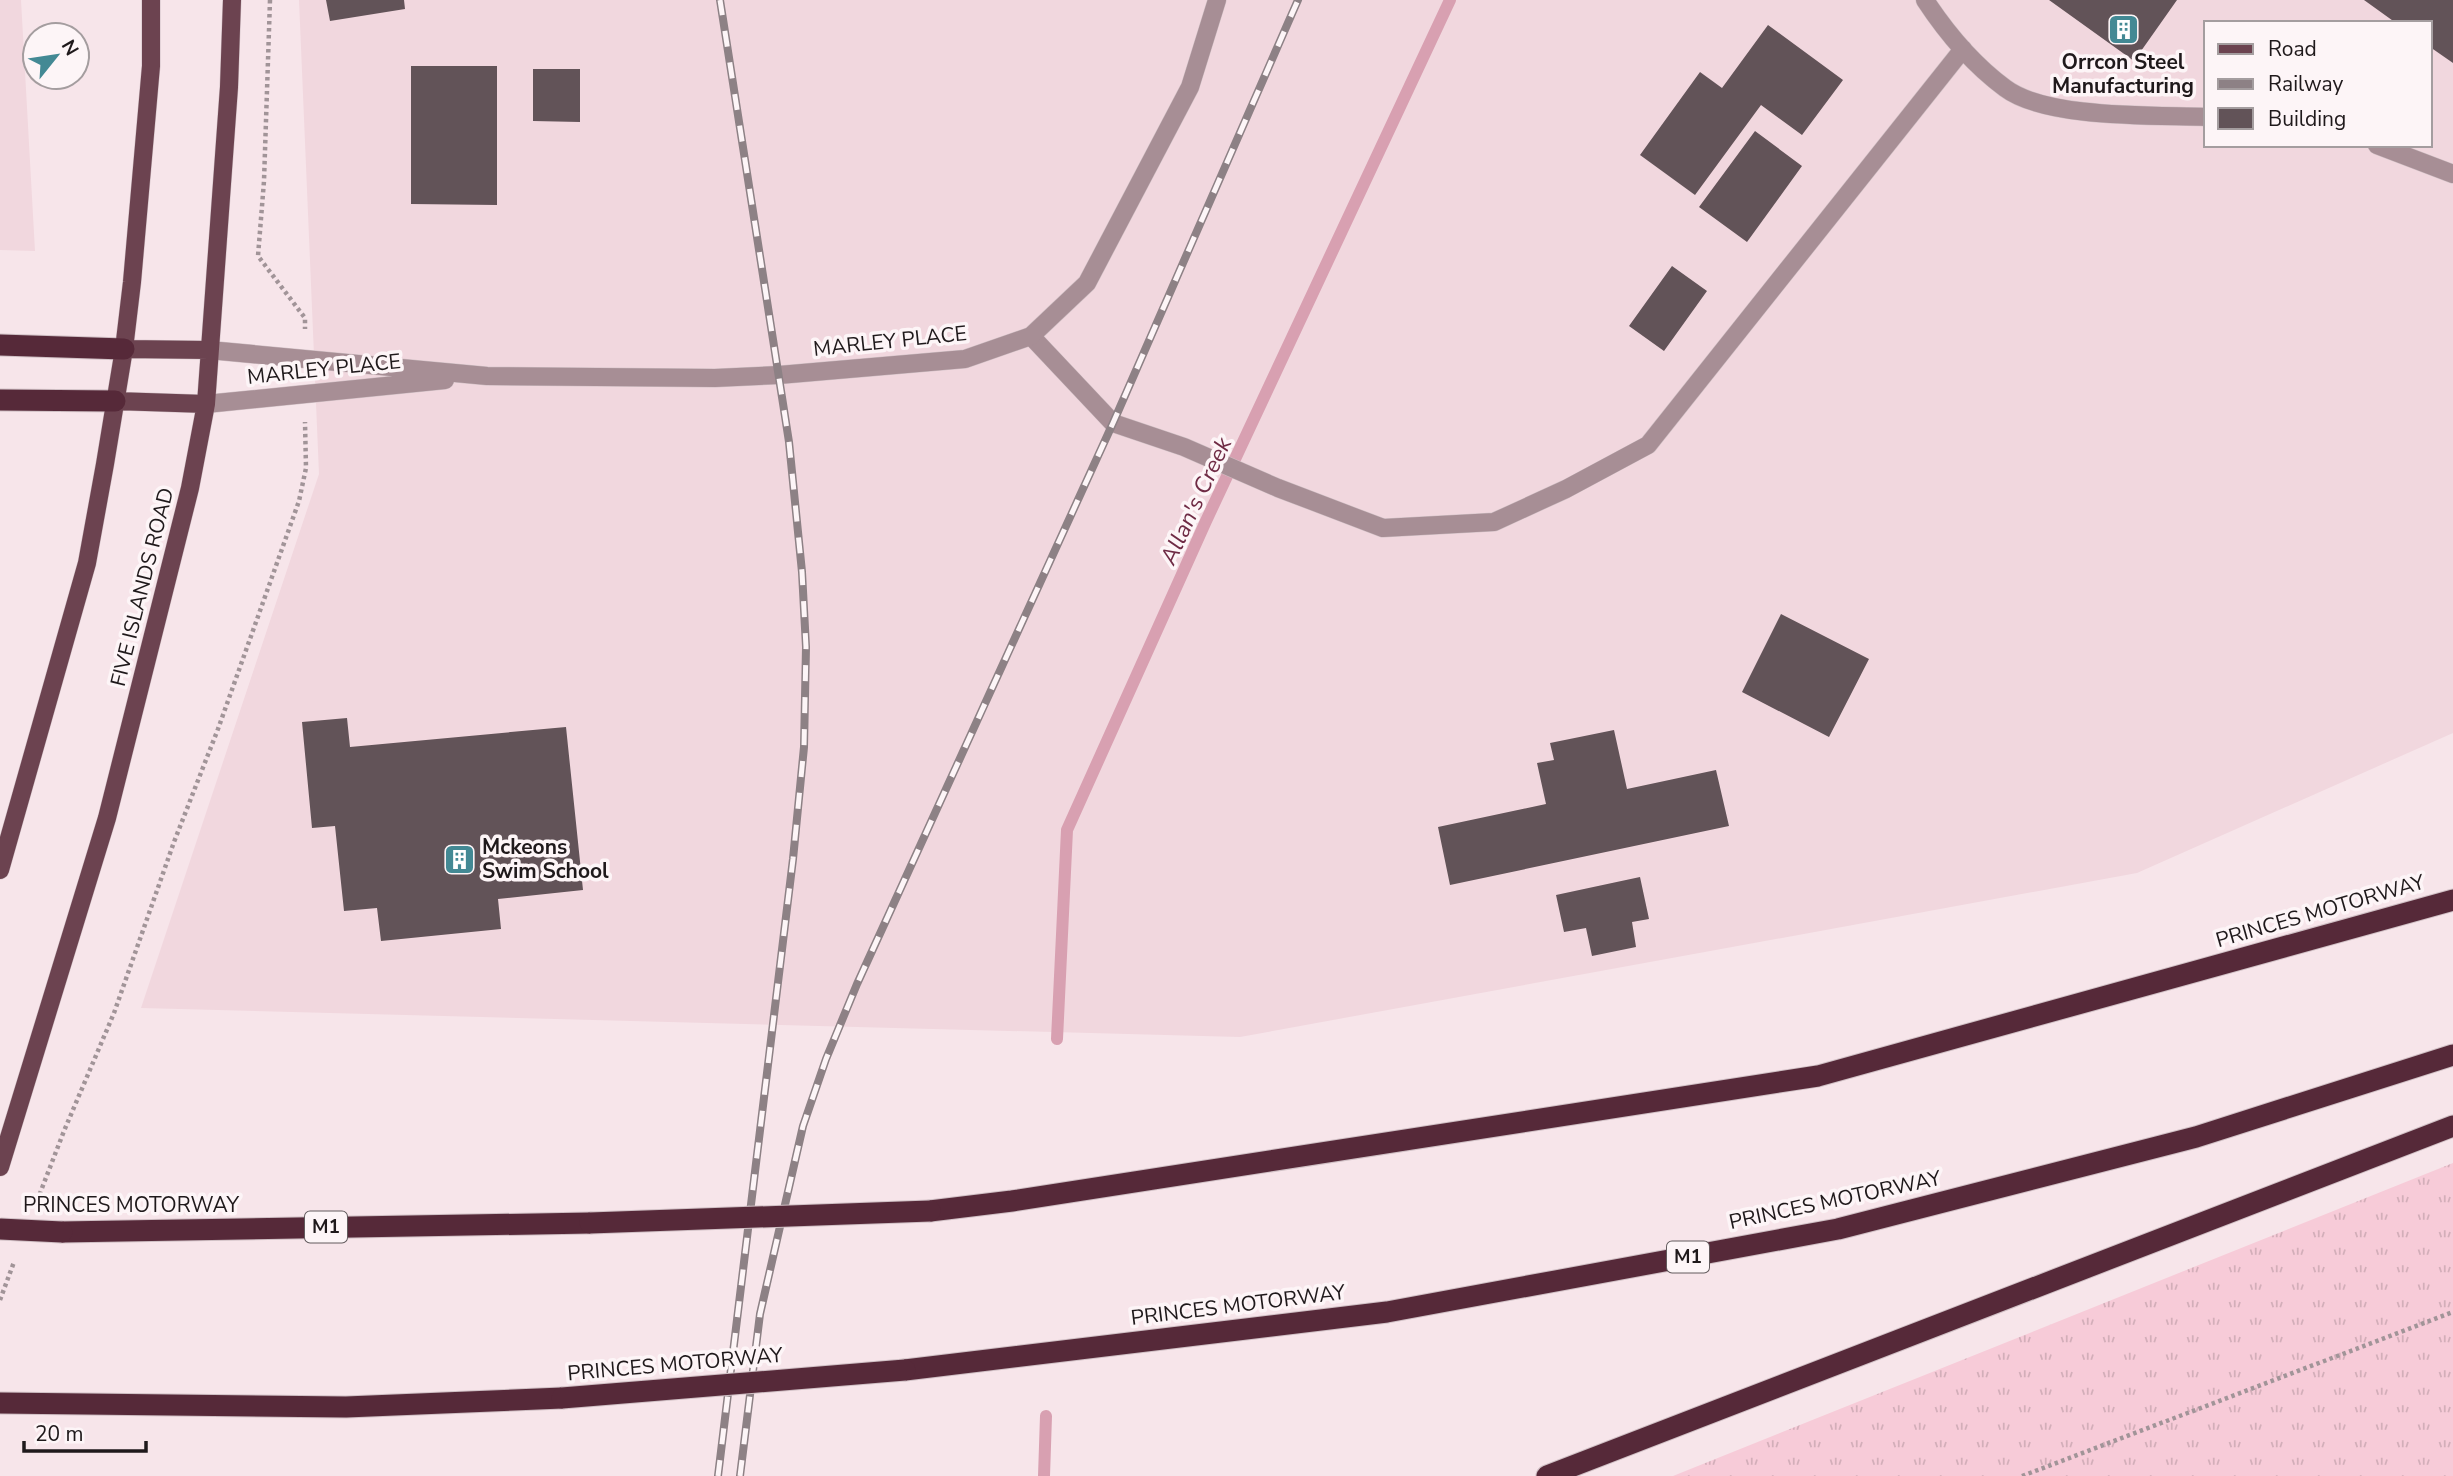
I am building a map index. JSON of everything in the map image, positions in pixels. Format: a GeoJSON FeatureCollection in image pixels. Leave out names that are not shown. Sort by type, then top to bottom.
{"type":"FeatureCollection","features":[{"type":"Feature","properties":{"kind":"highway"},"geometry":{"type":"LineString","coordinates":[[0,345],[124,349]]}},
{"type":"Feature","properties":{"kind":"highway"},"geometry":{"type":"LineString","coordinates":[[0,400],[115,401]]}},
{"type":"Feature","properties":{"kind":"highway","name":"PRINCES MOTORWAY"},"geometry":{"type":"LineString","coordinates":[[0,1229],[62,1232],[590,1223],[930,1211],[1012,1201],[1818,1076],[2453,900]]}},
{"type":"Feature","properties":{"kind":"highway","name":"PRINCES MOTORWAY"},"geometry":{"type":"LineString","coordinates":[[0,1404],[346,1406],[562,1398],[905,1370],[1387,1312],[1838,1229],[2196,1137],[2453,1055]]}},
{"type":"Feature","properties":{"kind":"highway"},"geometry":{"type":"LineString","coordinates":[[1547,1476],[2453,1126]]}},
{"type":"Feature","properties":{"kind":"main road"},"geometry":{"type":"LineString","coordinates":[[0,870],[87,563],[124,349],[132,282],[151,66],[151,0]]}},
{"type":"Feature","properties":{"kind":"main road","name":"FIVE ISLANDS ROAD"},"geometry":{"type":"LineString","coordinates":[[0,1167],[107,818],[190,488],[206,404],[229,87],[232,0]]}},
{"type":"Feature","properties":{"kind":"main road"},"geometry":{"type":"LineString","coordinates":[[124,349],[209,350]]}},
{"type":"Feature","properties":{"kind":"main road"},"geometry":{"type":"LineString","coordinates":[[115,401],[206,404]]}},
{"type":"Feature","properties":{"kind":"street","name":"MARLEY PLACE"},"geometry":{"type":"LineString","coordinates":[[209,350],[487,376],[715,378],[965,359],[1031,336],[1087,283],[1190,87],[1217,0]]}},
{"type":"Feature","properties":{"kind":"street"},"geometry":{"type":"LineString","coordinates":[[1925,0],[1963,49],[2006,89],[2050,107],[2100,113],[2204,117]]}},
{"type":"Feature","properties":{"kind":"street"},"geometry":{"type":"LineString","coordinates":[[1031,336],[1112,423],[1184,447],[1278,488],[1383,528],[1494,522],[1566,489],[1648,445],[1963,49]]}},
{"type":"Feature","properties":{"kind":"street"},"geometry":{"type":"LineString","coordinates":[[2382,147],[2453,174]]}},
{"type":"Feature","properties":{"kind":"street","name":"MARLEY PLACE"},"geometry":{"type":"LineString","coordinates":[[206,404],[487,376]]}},
{"type":"Feature","properties":{"kind":"path"},"geometry":{"type":"LineString","coordinates":[[270,0],[264,181],[258,256],[305,318]]}},
{"type":"Feature","properties":{"kind":"path"},"geometry":{"type":"LineString","coordinates":[[34,1209],[114,1013],[295,513],[306,468],[305,430]]}},
{"type":"Feature","properties":{"kind":"path"},"geometry":{"type":"LineString","coordinates":[[0,1300],[15,1261]]}},
{"type":"Feature","properties":{"kind":"path"},"geometry":{"type":"LineString","coordinates":[[2022,1476],[2453,1312]]}},
{"type":"Feature","properties":{"kind":"shaded area"},"geometry":{"type":"Polygon","coordinates":[[[0,0],[21,0],[21,91],[26,91],[35,251],[0,250],[0,0]]]}},
{"type":"Feature","properties":{"kind":"shaded area"},"geometry":{"type":"Polygon","coordinates":[[[299,0],[2453,0],[2453,733],[2137,873],[1240,1037],[141,1008],[319,474],[299,0]]]}},
{"type":"Feature","properties":{"kind":"green space"},"geometry":{"type":"Polygon","coordinates":[[[2453,1163],[2453,1476],[1673,1476],[2453,1163]]]}},
{"type":"Feature","properties":{"kind":"building"},"geometry":{"type":"Polygon","coordinates":[[[326,0],[404,0],[405,9],[330,21],[326,0]]]}},
{"type":"Feature","properties":{"kind":"building","name":"Orrcon Steel Manufacturing"},"geometry":{"type":"Polygon","coordinates":[[[2049,0],[2177,0],[2134,61],[2049,0]]]}},
{"type":"Feature","properties":{"kind":"building"},"geometry":{"type":"Polygon","coordinates":[[[2364,0],[2453,0],[2453,63],[2432,48],[2432,21],[2393,21],[2364,0]]]}},
{"type":"Feature","properties":{"kind":"building"},"geometry":{"type":"Polygon","coordinates":[[[1768,25],[1843,80],[1802,135],[1761,105],[1695,195],[1640,155],[1700,72],[1722,88],[1768,25]]]}},
{"type":"Feature","properties":{"kind":"building"},"geometry":{"type":"Polygon","coordinates":[[[411,66],[497,66],[497,205],[411,204],[411,66]]]}},
{"type":"Feature","properties":{"kind":"building"},"geometry":{"type":"Polygon","coordinates":[[[533,69],[580,69],[580,122],[533,121],[533,69]]]}},
{"type":"Feature","properties":{"kind":"building"},"geometry":{"type":"Polygon","coordinates":[[[1755,131],[1802,166],[1747,242],[1699,207],[1755,131]]]}},
{"type":"Feature","properties":{"kind":"building"},"geometry":{"type":"Polygon","coordinates":[[[1672,266],[1707,291],[1664,351],[1629,326],[1672,266]]]}},
{"type":"Feature","properties":{"kind":"building"},"geometry":{"type":"Polygon","coordinates":[[[1781,614],[1869,659],[1829,737],[1742,692],[1781,614]]]}},
{"type":"Feature","properties":{"kind":"building","name":"Mckeons Swim School"},"geometry":{"type":"Polygon","coordinates":[[[347,718],[350,747],[566,727],[583,890],[498,899],[501,929],[381,941],[377,908],[344,911],[335,826],[312,828],[302,722],[347,718]]]}},
{"type":"Feature","properties":{"kind":"building"},"geometry":{"type":"Polygon","coordinates":[[[1614,730],[1627,789],[1716,770],[1729,826],[1450,885],[1438,827],[1546,804],[1537,763],[1554,760],[1550,743],[1614,730]]]}},
{"type":"Feature","properties":{"kind":"building"},"geometry":{"type":"Polygon","coordinates":[[[1640,877],[1649,919],[1632,922],[1636,947],[1592,956],[1586,928],[1564,932],[1556,895],[1640,877]]]}},
{"type":"Feature","properties":{"kind":"waterway","name":"Allan's Creek"},"geometry":{"type":"LineString","coordinates":[[1057,1039],[1067,830],[1206,521],[1450,0]]}},
{"type":"Feature","properties":{"kind":"waterway","name":"Allan's Creek"},"geometry":{"type":"LineString","coordinates":[[1044,1476],[1046,1416]]}},
{"type":"Feature","properties":{"kind":"railway"},"geometry":{"type":"LineString","coordinates":[[718,1476],[793,859],[804,747],[806,647],[802,572],[789,442],[720,0]]}},
{"type":"Feature","properties":{"kind":"railway"},"geometry":{"type":"LineString","coordinates":[[740,1476],[760,1314],[803,1126],[826,1059],[857,984],[1113,423],[1298,0]]}},
{"type":"Feature","properties":{"kind":"place","name":"Orrcon Steel Manufacturing"},"geometry":{"type":"Point","coordinates":[2123,30]}},
{"type":"Feature","properties":{"kind":"place","name":"Mckeons Swim School"},"geometry":{"type":"Point","coordinates":[459,859]}}]}
